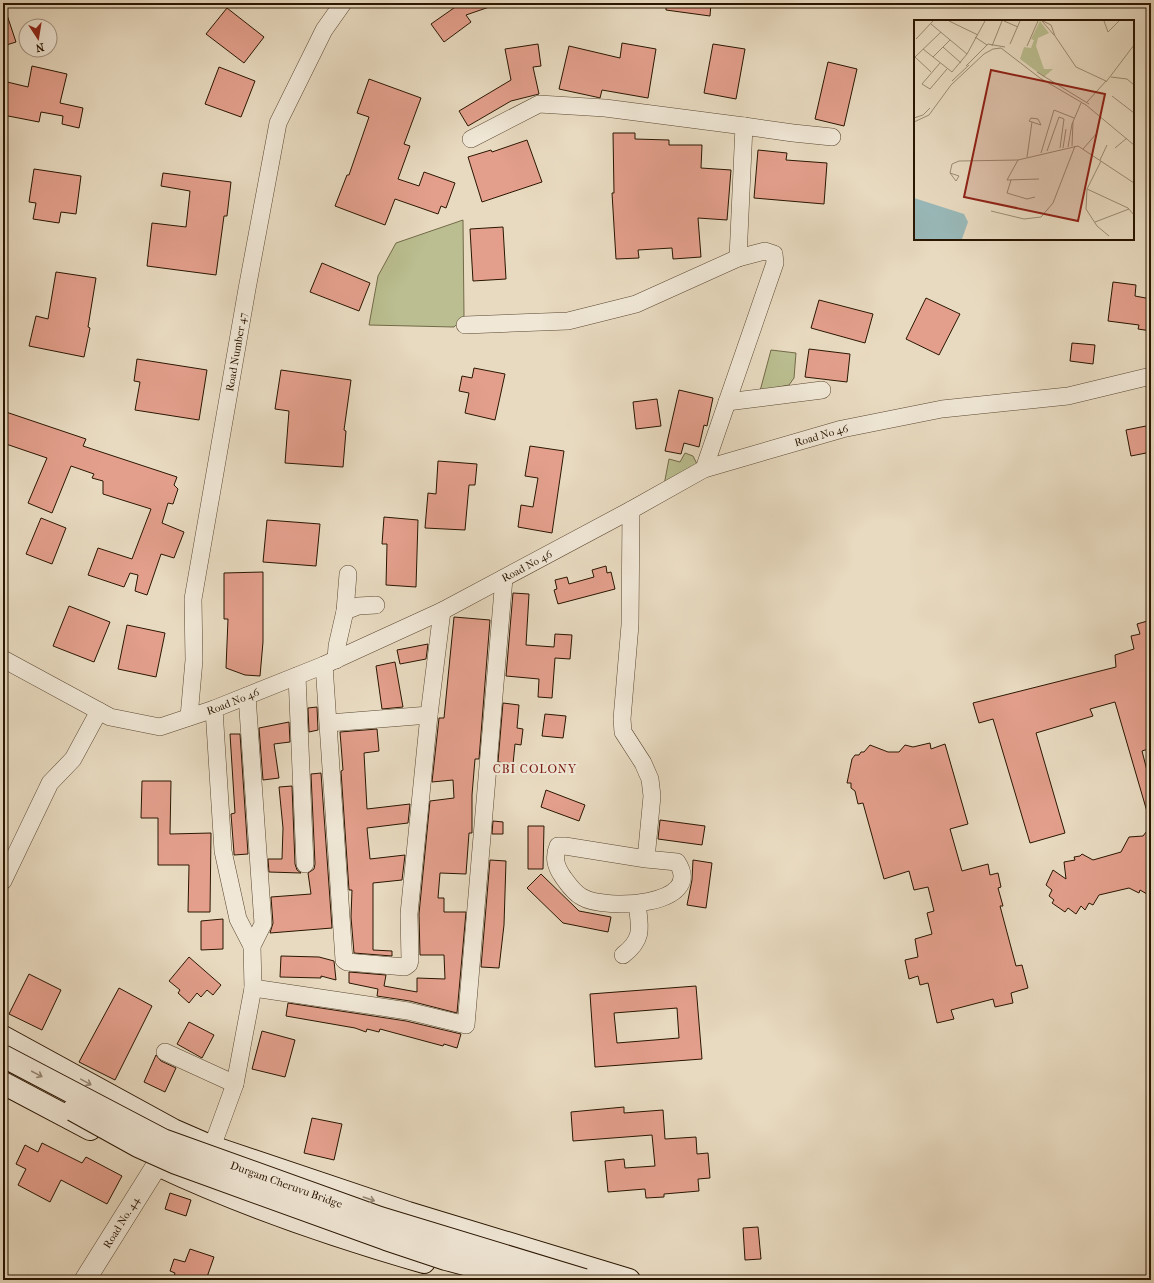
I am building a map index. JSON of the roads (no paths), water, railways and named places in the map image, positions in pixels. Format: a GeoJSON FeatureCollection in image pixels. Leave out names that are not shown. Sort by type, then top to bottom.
{"type":"FeatureCollection","features":[{"type":"Feature","properties":{"kind":"main road"},"geometry":{"type":"LineString","coordinates":[[3,1037],[174,1130],[212,1147],[408,1213],[629,1280]]}},
{"type":"Feature","properties":{"kind":"main road","name":"Durgam Cheruvu Bridge"},"geometry":{"type":"LineString","coordinates":[[3,1056],[162,1140],[380,1218],[584,1280]]}},
{"type":"Feature","properties":{"kind":"main road","name":"Durgam Cheruvu Bridge"},"geometry":{"type":"LineString","coordinates":[[3,1073],[138,1146],[176,1163],[386,1240],[446,1259],[525,1280]]}},
{"type":"Feature","properties":{"kind":"main road"},"geometry":{"type":"LineString","coordinates":[[3,1082],[157,1165],[204,1187],[370,1246],[484,1280]]}},
{"type":"Feature","properties":{"kind":"main road"},"geometry":{"type":"LineString","coordinates":[[370,1246],[408,1213]]}},
{"type":"Feature","properties":{"kind":"street","name":"Road Number 47"},"geometry":{"type":"LineString","coordinates":[[189,717],[194,660],[194,599],[245,297],[278,123],[324,30],[343,3]]}},
{"type":"Feature","properties":{"kind":"street"},"geometry":{"type":"LineString","coordinates":[[471,139],[539,104],[605,108],[832,137]]}},
{"type":"Feature","properties":{"kind":"street"},"geometry":{"type":"LineString","coordinates":[[738,258],[744,126]]}},
{"type":"Feature","properties":{"kind":"street"},"geometry":{"type":"LineString","coordinates":[[466,325],[568,321],[636,304],[738,258],[765,251],[774,254],[776,263],[704,469]]}},
{"type":"Feature","properties":{"kind":"street","name":"Road No 46"},"geometry":{"type":"LineString","coordinates":[[3,659],[110,716],[160,727],[214,709],[298,676],[442,611],[631,510],[704,469],[842,429],[942,409],[1068,396],[1151,376]]}},
{"type":"Feature","properties":{"kind":"street"},"geometry":{"type":"LineString","coordinates":[[727,402],[822,390]]}},
{"type":"Feature","properties":{"kind":"street"},"geometry":{"type":"LineString","coordinates":[[631,510],[630,625],[622,719],[623,732],[643,763],[650,779],[652,796],[646,859]]}},
{"type":"Feature","properties":{"kind":"street"},"geometry":{"type":"LineString","coordinates":[[348,574],[345,611],[337,646],[330,662],[329,723],[344,960],[347,962],[405,967],[409,964],[409,914],[429,715],[442,611]]}},
{"type":"Feature","properties":{"kind":"street"},"geometry":{"type":"LineString","coordinates":[[253,988],[408,1011],[466,1025],[504,578]]}},
{"type":"Feature","properties":{"kind":"street"},"geometry":{"type":"LineString","coordinates":[[345,611],[358,606],[376,605]]}},
{"type":"Feature","properties":{"kind":"street"},"geometry":{"type":"LineString","coordinates":[[298,676],[305,864]]}},
{"type":"Feature","properties":{"kind":"street"},"geometry":{"type":"LineString","coordinates":[[247,696],[263,924],[252,946]]}},
{"type":"Feature","properties":{"kind":"street"},"geometry":{"type":"LineString","coordinates":[[212,1147],[235,1084],[253,988],[252,946],[238,919],[223,851],[214,709]]}},
{"type":"Feature","properties":{"kind":"street"},"geometry":{"type":"LineString","coordinates":[[3,881],[50,783],[73,758],[99,710]]}},
{"type":"Feature","properties":{"kind":"street"},"geometry":{"type":"LineString","coordinates":[[329,723],[429,715]]}},
{"type":"Feature","properties":{"kind":"street"},"geometry":{"type":"LineString","coordinates":[[558,846],[565,846],[646,859],[677,862],[682,870],[681,882],[672,894],[637,904],[596,903],[582,897],[568,884],[557,869],[554,855],[558,846]]}},
{"type":"Feature","properties":{"kind":"street"},"geometry":{"type":"LineString","coordinates":[[623,954],[633,947],[639,938],[640,924],[637,904]]}},
{"type":"Feature","properties":{"kind":"street"},"geometry":{"type":"LineString","coordinates":[[166,1052],[235,1084]]}},
{"type":"Feature","properties":{"kind":"street","name":"Road No. 44"},"geometry":{"type":"LineString","coordinates":[[85,1280],[157,1165]]}},
{"type":"Feature","properties":{"kind":"district","name":"CBI COLONY"},"geometry":{"type":"Point","coordinates":[535,769]}}]}
